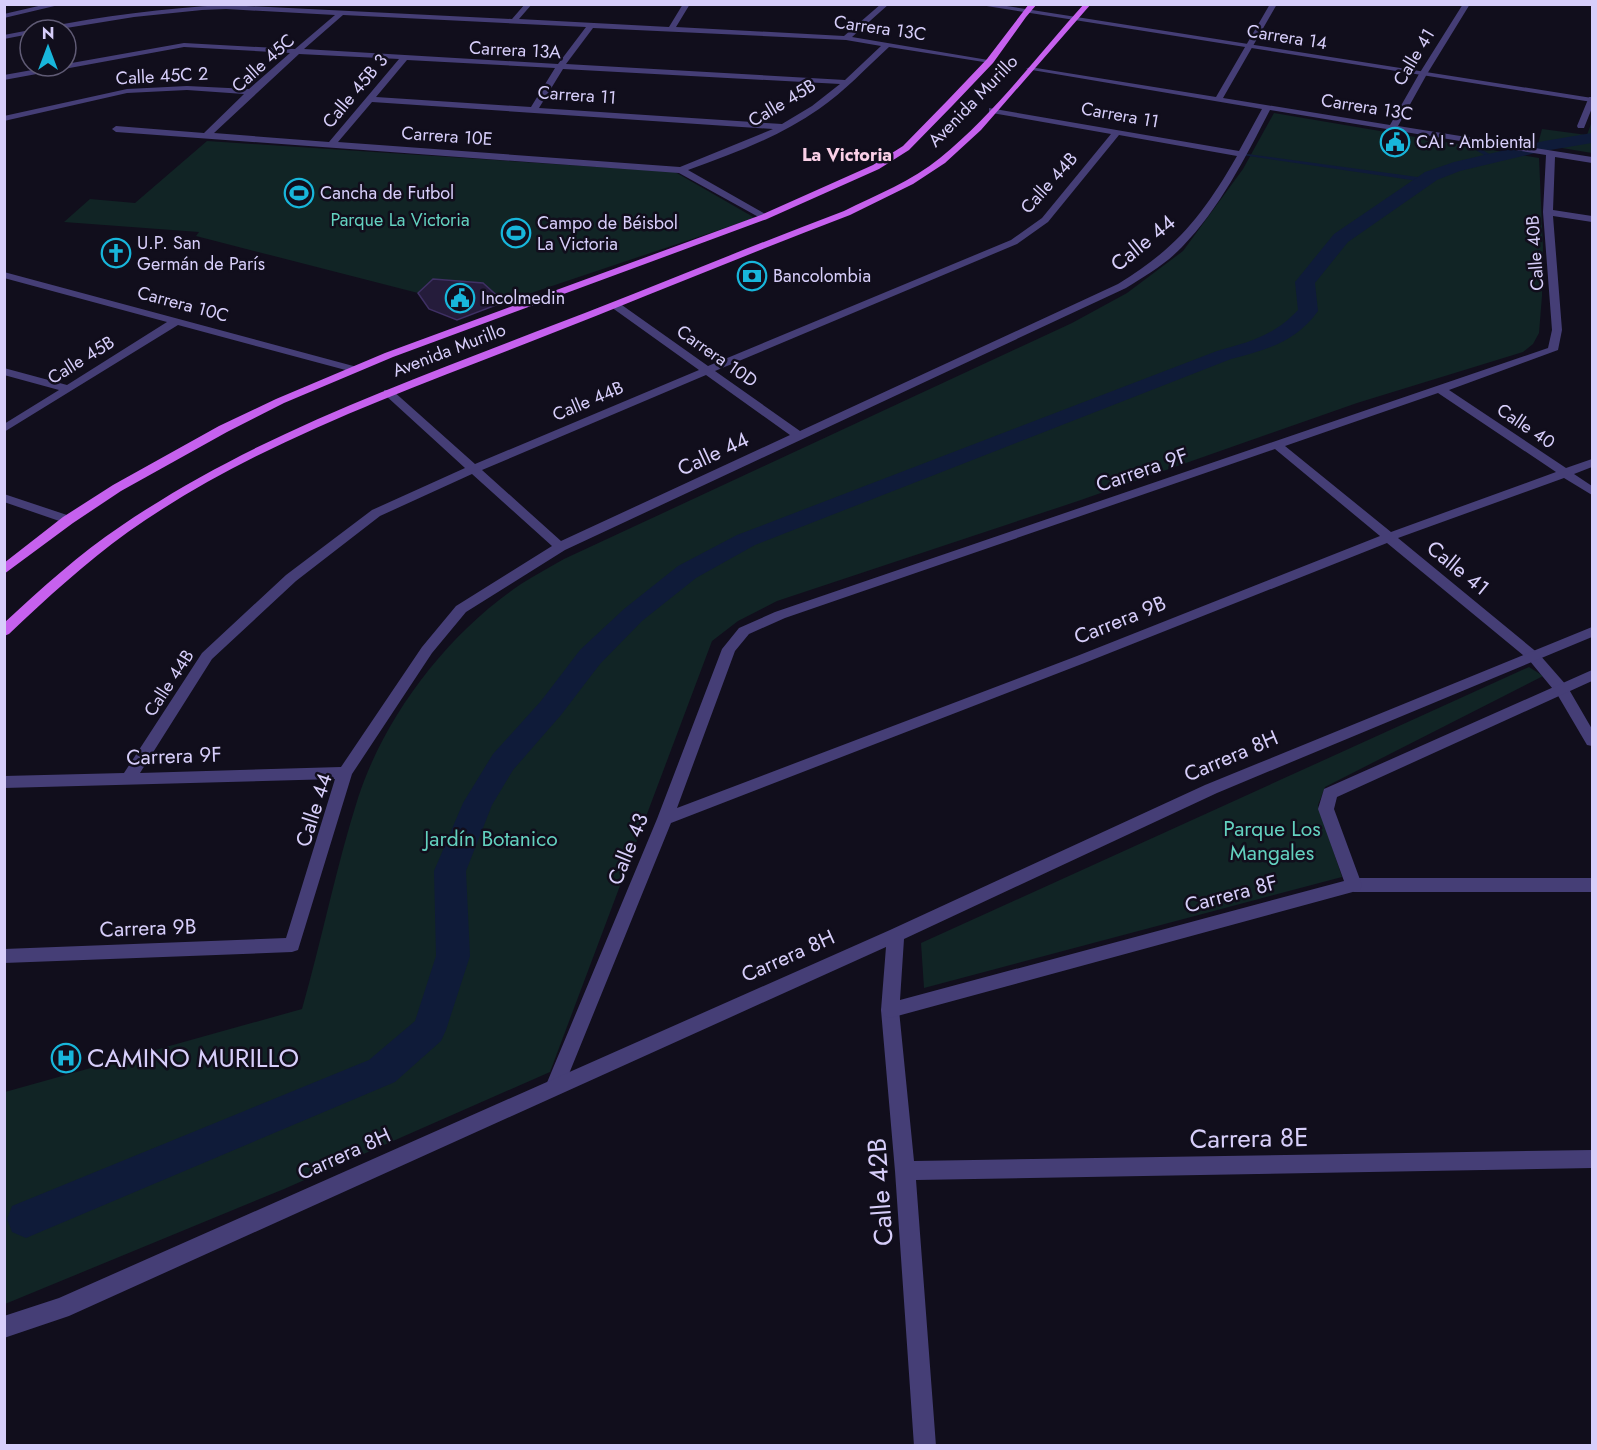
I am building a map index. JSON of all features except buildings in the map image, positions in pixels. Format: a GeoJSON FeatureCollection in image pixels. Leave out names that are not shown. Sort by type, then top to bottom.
{"type":"FeatureCollection","features":[{"type":"Feature","properties":{"kind":"main road","name":"Avenida Murillo"},"geometry":{"type":"LineString","coordinates":[[4,570],[68,520],[117,488],[223,429],[353,369],[764,217],[892,158],[906,148],[990,61],[1034,4]]}},
{"type":"Feature","properties":{"kind":"main road","name":"Avenida Murillo"},"geometry":{"type":"LineString","coordinates":[[4,631],[73,568],[118,531],[160,503],[259,448],[388,392],[615,305],[880,197],[910,182],[942,161],[978,128],[1088,4]]}},
{"type":"Feature","properties":{"kind":"street"},"geometry":{"type":"LineString","coordinates":[[5,4],[17,16]]}},
{"type":"Feature","properties":{"kind":"street"},"geometry":{"type":"LineString","coordinates":[[4,16],[17,16],[60,4]]}},
{"type":"Feature","properties":{"kind":"street"},"geometry":{"type":"LineString","coordinates":[[370,14],[380,4]]}},
{"type":"Feature","properties":{"kind":"street"},"geometry":{"type":"LineString","coordinates":[[514,21],[529,4]]}},
{"type":"Feature","properties":{"kind":"street"},"geometry":{"type":"LineString","coordinates":[[671,29],[687,4]]}},
{"type":"Feature","properties":{"kind":"street"},"geometry":{"type":"LineString","coordinates":[[846,38],[886,4]]}},
{"type":"Feature","properties":{"kind":"street","name":"Carrera 14"},"geometry":{"type":"LineString","coordinates":[[977,4],[1592,100]]}},
{"type":"Feature","properties":{"kind":"street"},"geometry":{"type":"LineString","coordinates":[[1218,100],[1274,4]]}},
{"type":"Feature","properties":{"kind":"street","name":"Calle 41"},"geometry":{"type":"LineString","coordinates":[[1393,128],[1423,74],[1467,4]]}},
{"type":"Feature","properties":{"kind":"street","name":"Carrera 13C"},"geometry":{"type":"LineString","coordinates":[[78,23],[125,14],[228,6],[846,38],[990,61]]}},
{"type":"Feature","properties":{"kind":"street","name":"Calle 45C"},"geometry":{"type":"LineString","coordinates":[[205,137],[251,92],[341,13]]}},
{"type":"Feature","properties":{"kind":"street"},"geometry":{"type":"LineString","coordinates":[[534,109],[560,67],[591,25]]}},
{"type":"Feature","properties":{"kind":"street","name":"Calle 45B"},"geometry":{"type":"LineString","coordinates":[[681,170],[739,148],[784,127],[816,107],[888,44]]}},
{"type":"Feature","properties":{"kind":"street","name":"Carrera 13A"},"geometry":{"type":"LineString","coordinates":[[4,78],[184,45],[845,82]]}},
{"type":"Feature","properties":{"kind":"street","name":"Calle 45B 3"},"geometry":{"type":"LineString","coordinates":[[331,145],[404,58]]}},
{"type":"Feature","properties":{"kind":"street","name":"Carrera 13C"},"geometry":{"type":"LineString","coordinates":[[1030,69],[1593,160]]}},
{"type":"Feature","properties":{"kind":"street","name":"Calle 45C 2"},"geometry":{"type":"LineString","coordinates":[[4,119],[127,91],[187,88],[251,92]]}},
{"type":"Feature","properties":{"kind":"street","name":"Carrera 11"},"geometry":{"type":"LineString","coordinates":[[368,99],[784,127]]}},
{"type":"Feature","properties":{"kind":"street"},"geometry":{"type":"LineString","coordinates":[[1581,126],[1592,100]]}},
{"type":"Feature","properties":{"kind":"street","name":"Calle 44"},"geometry":{"type":"LineString","coordinates":[[292,945],[345,773],[427,650],[462,609],[560,547],[1122,286],[1177,246],[1198,222],[1242,154],[1267,108]]}},
{"type":"Feature","properties":{"kind":"street","name":"Carrera 11"},"geometry":{"type":"LineString","coordinates":[[992,110],[1242,154]]}},
{"type":"Feature","properties":{"kind":"street","name":"Carrera 10E"},"geometry":{"type":"LineString","coordinates":[[116,129],[681,170],[764,217]]}},
{"type":"Feature","properties":{"kind":"street","name":"Calle 44B"},"geometry":{"type":"LineString","coordinates":[[128,779],[207,656],[291,578],[376,513],[473,469],[1014,242],[1045,220],[1117,132]]}},
{"type":"Feature","properties":{"kind":"street","name":"Calle 40B"},"geometry":{"type":"LineString","coordinates":[[1546,153],[1557,330],[1553,350]]}},
{"type":"Feature","properties":{"kind":"street"},"geometry":{"type":"LineString","coordinates":[[1548,212],[1593,219]]}},
{"type":"Feature","properties":{"kind":"street","name":"Carrera 10C"},"geometry":{"type":"LineString","coordinates":[[4,275],[353,369]]}},
{"type":"Feature","properties":{"kind":"street","name":"Carrera 10D"},"geometry":{"type":"LineString","coordinates":[[615,305],[799,436]]}},
{"type":"Feature","properties":{"kind":"street","name":"Calle 45B"},"geometry":{"type":"LineString","coordinates":[[4,429],[177,321]]}},
{"type":"Feature","properties":{"kind":"street","name":"Carrera 9F"},"geometry":{"type":"LineString","coordinates":[[744,631],[780,615],[1553,350]]}},
{"type":"Feature","properties":{"kind":"street"},"geometry":{"type":"LineString","coordinates":[[4,371],[68,389]]}},
{"type":"Feature","properties":{"kind":"street","name":"Calle 40"},"geometry":{"type":"LineString","coordinates":[[1440,389],[1593,491]]}},
{"type":"Feature","properties":{"kind":"street"},"geometry":{"type":"LineString","coordinates":[[388,392],[560,547]]}},
{"type":"Feature","properties":{"kind":"street","name":"Calle 41"},"geometry":{"type":"LineString","coordinates":[[1277,445],[1534,657],[1562,690],[1593,741]]}},
{"type":"Feature","properties":{"kind":"street","name":"Carrera 9B"},"geometry":{"type":"LineString","coordinates":[[665,819],[1082,659],[1388,538],[1593,463]]}},
{"type":"Feature","properties":{"kind":"street"},"geometry":{"type":"LineString","coordinates":[[4,498],[68,520]]}},
{"type":"Feature","properties":{"kind":"street","name":"Calle 43"},"geometry":{"type":"LineString","coordinates":[[555,1085],[665,819],[729,649],[744,631]]}},
{"type":"Feature","properties":{"kind":"street","name":"Carrera 8H"},"geometry":{"type":"LineString","coordinates":[[4,1327],[62,1308],[555,1085],[896,935],[1211,789],[1593,632]]}},
{"type":"Feature","properties":{"kind":"street"},"geometry":{"type":"LineString","coordinates":[[1354,885],[1326,809],[1330,793],[1593,675]]}},
{"type":"Feature","properties":{"kind":"street","name":"Carrera 9F"},"geometry":{"type":"LineString","coordinates":[[4,782],[345,773]]}},
{"type":"Feature","properties":{"kind":"street","name":"Carrera 8F"},"geometry":{"type":"LineString","coordinates":[[890,1010],[1354,885],[1593,885]]}},
{"type":"Feature","properties":{"kind":"street","name":"Calle 42B"},"geometry":{"type":"LineString","coordinates":[[896,935],[890,1010],[906,1171],[925,1446]]}},
{"type":"Feature","properties":{"kind":"street","name":"Carrera 9B"},"geometry":{"type":"LineString","coordinates":[[4,956],[292,945]]}},
{"type":"Feature","properties":{"kind":"street","name":"Carrera 8E"},"geometry":{"type":"LineString","coordinates":[[906,1171],[1593,1159]]}},
{"type":"Feature","properties":{"kind":"green space","name":"Jardín Botanico"},"geometry":{"type":"Polygon","coordinates":[[[1274,113],[1539,158],[1543,247],[1542,296],[1539,333],[1533,344],[1523,352],[1357,403],[1078,501],[777,601],[738,621],[712,641],[550,1072],[284,1189],[5,1304],[5,1092],[302,1009],[350,824],[370,767],[385,736],[422,678],[469,626],[521,584],[564,559],[1072,323],[1127,293],[1183,251],[1243,169],[1274,113]]]}},
{"type":"Feature","properties":{"kind":"green space"},"geometry":{"type":"Polygon","coordinates":[[[1592,121],[1592,153],[1538,144],[1542,129],[1587,135],[1592,121]]]}},
{"type":"Feature","properties":{"kind":"green space","name":"Parque La Victoria"},"geometry":{"type":"Polygon","coordinates":[[[207,141],[675,172],[755,218],[504,302],[483,283],[433,279],[418,293],[196,236],[199,232],[64,222],[90,199],[135,203],[207,141]]]}},
{"type":"Feature","properties":{"kind":"green space","name":"Parque Los Mangales"},"geometry":{"type":"Polygon","coordinates":[[[1529,667],[1543,676],[1325,787],[1318,805],[1342,877],[924,988],[921,943],[1529,667]]]}},
{"type":"Feature","properties":{"kind":"waterway"},"geometry":{"type":"LineString","coordinates":[[26,1219],[382,1071],[429,1030],[453,956],[450,871],[478,803],[503,762],[551,708],[590,657],[633,615],[687,572],[746,540],[1224,355],[1254,347],[1290,331],[1308,311],[1305,282],[1341,238],[1431,176],[1454,167],[1544,146],[1592,138]]}},
{"type":"Feature","properties":{"kind":"waterway"},"geometry":{"type":"LineString","coordinates":[[1461,139],[1493,158]]}},
{"type":"Feature","properties":{"kind":"waterway"},"geometry":{"type":"LineString","coordinates":[[1242,154],[1425,180]]}},
{"type":"Feature","properties":{"kind":"place","name":"CAI - Ambiental"},"geometry":{"type":"Point","coordinates":[1395,142]}},
{"type":"Feature","properties":{"kind":"place","name":"Cancha de Futbol"},"geometry":{"type":"Point","coordinates":[299,193]}},
{"type":"Feature","properties":{"kind":"place","name":"Campo de Béisbol La Victoria"},"geometry":{"type":"Point","coordinates":[516,233]}},
{"type":"Feature","properties":{"kind":"place","name":"U.P. San Germán de París"},"geometry":{"type":"Point","coordinates":[116,253]}},
{"type":"Feature","properties":{"kind":"place","name":"Bancolombia"},"geometry":{"type":"Point","coordinates":[752,276]}},
{"type":"Feature","properties":{"kind":"place","name":"Incolmedin"},"geometry":{"type":"Point","coordinates":[460,298]}},
{"type":"Feature","properties":{"kind":"place","name":"CAMINO MURILLO"},"geometry":{"type":"Point","coordinates":[66,1058]}},
{"type":"Feature","properties":{"kind":"district","name":"La Victoria"},"geometry":{"type":"Point","coordinates":[847,155]}}]}
